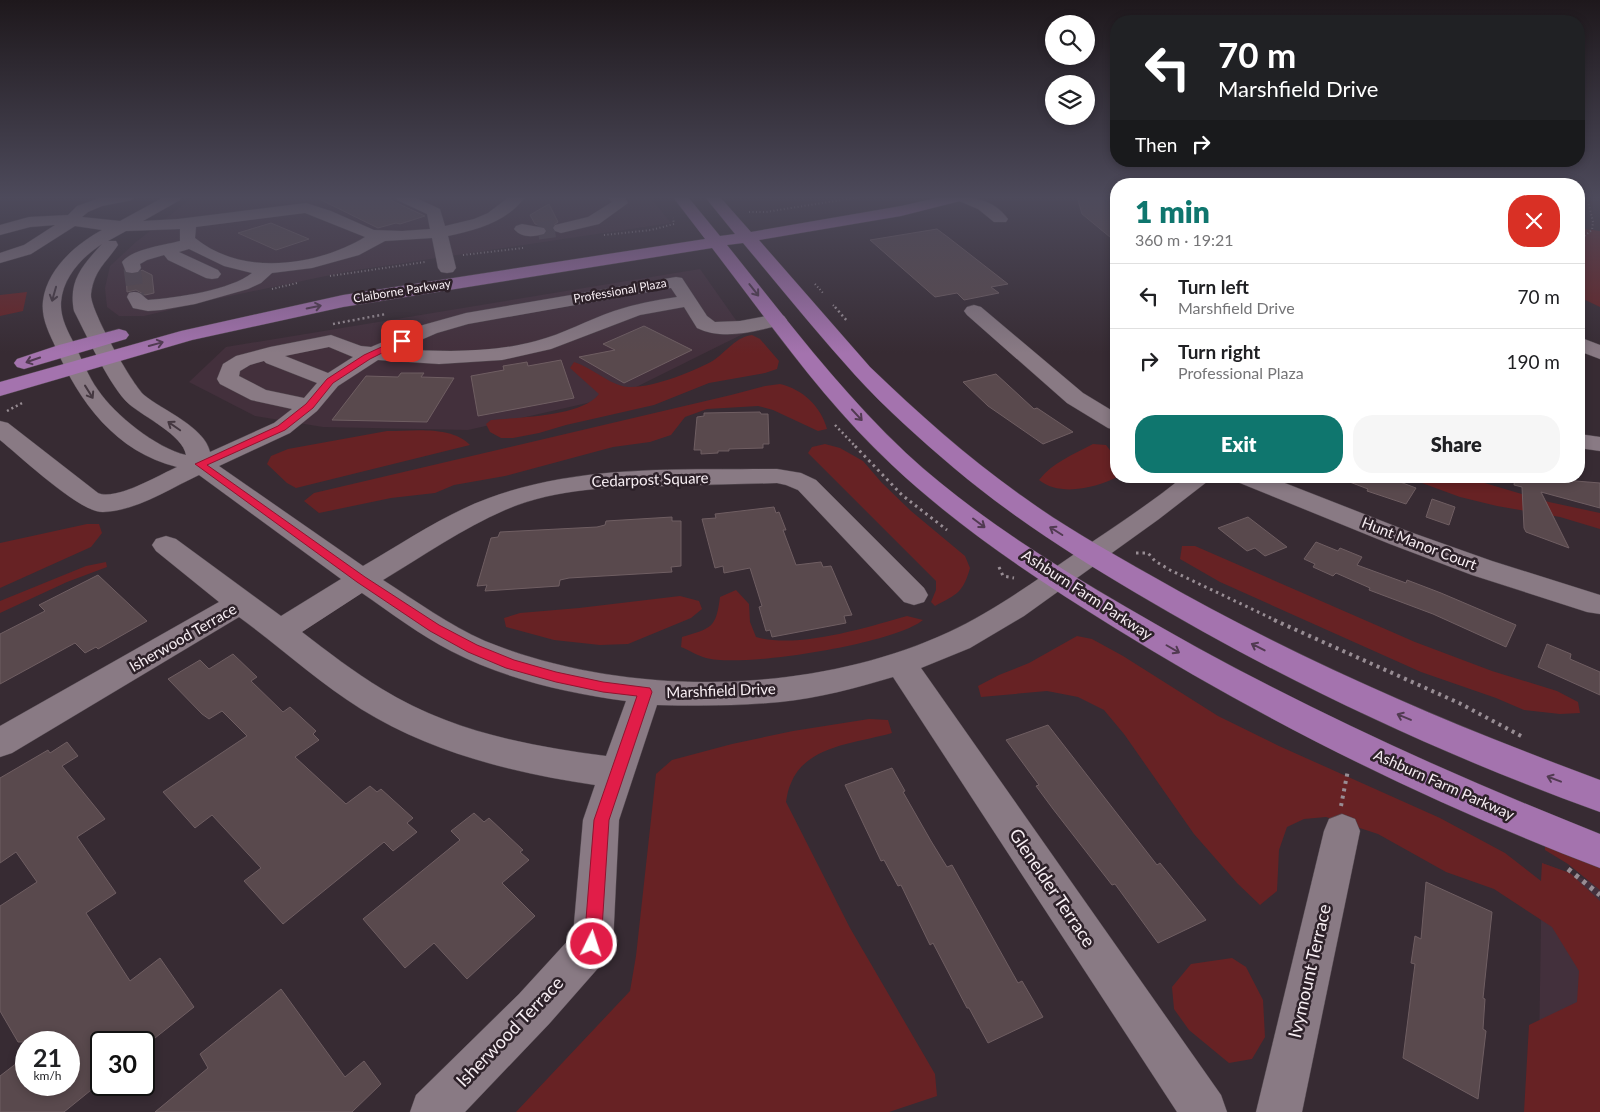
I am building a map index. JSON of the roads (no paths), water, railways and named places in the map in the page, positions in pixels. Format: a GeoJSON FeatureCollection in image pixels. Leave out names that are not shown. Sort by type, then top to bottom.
{"type":"FeatureCollection","features":[{"type":"Feature","properties":{"kind":"main road","name":"Claiborne Parkway"},"geometry":{"type":"LineString","coordinates":[[323,283],[440,262],[555,249]]}},
{"type":"Feature","properties":{"kind":"main road","name":"Claiborne Parkway"},"geometry":{"type":"LineString","coordinates":[[0,371],[70,358],[105,348],[198,333],[344,301],[623,249]]}},
{"type":"Feature","properties":{"kind":"main road","name":"Ashburn Farm Parkway"},"geometry":{"type":"LineString","coordinates":[[740,249],[777,320],[846,404],[900,460],[969,516],[1058,579],[1137,628],[1224,678],[1313,724],[1401,767],[1498,810],[1600,851]]}},
{"type":"Feature","properties":{"kind":"main road","name":"Ashburn Farm Parkway"},"geometry":{"type":"LineString","coordinates":[[749,249],[863,371],[916,424],[1000,492],[1102,548],[1161,596],[1217,627],[1372,703],[1511,762],[1600,796]]}},
{"type":"Feature","properties":{"kind":"main road","name":"Claiborne Parkway"},"geometry":{"type":"LineString","coordinates":[[105,348],[141,329],[249,304]]}},
{"type":"Feature","properties":{"kind":"main road","name":"Claiborne Parkway"},"geometry":{"type":"LineString","coordinates":[[0,389],[70,358]]}},
{"type":"Feature","properties":{"kind":"street"},"geometry":{"type":"LineString","coordinates":[[0,258],[24,253],[32,249]]}},
{"type":"Feature","properties":{"kind":"street","name":"Marshfield Drive"},"geometry":{"type":"LineString","coordinates":[[86,249],[68,268],[55,288],[52,301],[54,322],[70,358],[96,402],[118,424],[161,454],[200,464],[361,580],[434,628],[510,664],[603,687],[645,692],[690,694],[744,693],[799,687],[851,677],[901,664],[959,640],[998,619],[1102,548],[1190,483]]}},
{"type":"Feature","properties":{"kind":"street"},"geometry":{"type":"LineString","coordinates":[[105,249],[89,269],[84,283],[81,297],[84,311],[124,384],[136,399],[183,432],[197,447],[200,464]]}},
{"type":"Feature","properties":{"kind":"street"},"geometry":{"type":"LineString","coordinates":[[132,268],[132,262],[135,259],[173,249]]}},
{"type":"Feature","properties":{"kind":"street"},"geometry":{"type":"LineString","coordinates":[[201,249],[230,263],[268,268],[306,263],[340,255],[356,249]]}},
{"type":"Feature","properties":{"kind":"street"},"geometry":{"type":"LineString","coordinates":[[439,249],[440,262]]}},
{"type":"Feature","properties":{"kind":"street"},"geometry":{"type":"LineString","coordinates":[[169,250],[174,256],[196,268],[218,276],[261,285]]}},
{"type":"Feature","properties":{"kind":"street"},"geometry":{"type":"LineString","coordinates":[[261,285],[268,268]]}},
{"type":"Feature","properties":{"kind":"street"},"geometry":{"type":"LineString","coordinates":[[218,276],[198,285],[137,300],[142,305],[159,305],[261,285]]}},
{"type":"Feature","properties":{"kind":"street","name":"Professional Plaza"},"geometry":{"type":"LineString","coordinates":[[0,428],[89,499],[101,504],[122,501],[140,495],[200,464],[282,428],[309,406],[330,381],[374,353],[430,329],[466,319],[676,282],[689,301],[632,311],[568,338],[515,352],[451,358],[374,353]]}},
{"type":"Feature","properties":{"kind":"street"},"geometry":{"type":"LineString","coordinates":[[689,301],[704,324],[712,328],[735,328],[777,320]]}},
{"type":"Feature","properties":{"kind":"street"},"geometry":{"type":"LineString","coordinates":[[974,312],[1018,347],[1075,398],[1110,419]]}},
{"type":"Feature","properties":{"kind":"street"},"geometry":{"type":"LineString","coordinates":[[309,406],[259,396],[228,379],[230,368],[243,360],[320,342],[331,341],[358,352],[374,353]]}},
{"type":"Feature","properties":{"kind":"street"},"geometry":{"type":"LineString","coordinates":[[1585,346],[1600,353]]}},
{"type":"Feature","properties":{"kind":"street"},"geometry":{"type":"LineString","coordinates":[[270,353],[273,359],[330,381]]}},
{"type":"Feature","properties":{"kind":"street"},"geometry":{"type":"LineString","coordinates":[[1585,442],[1600,444]]}},
{"type":"Feature","properties":{"kind":"street","name":"Cedarpost Square"},"geometry":{"type":"LineString","coordinates":[[361,580],[430,539],[497,504],[548,488],[584,482],[618,480],[777,476],[792,478],[807,485],[914,595]]}},
{"type":"Feature","properties":{"kind":"street","name":"Hunt Manor Court"},"geometry":{"type":"LineString","coordinates":[[1262,483],[1400,538],[1482,568],[1596,605]]}},
{"type":"Feature","properties":{"kind":"street"},"geometry":{"type":"LineString","coordinates":[[166,545],[240,604]]}},
{"type":"Feature","properties":{"kind":"street"},"geometry":{"type":"LineString","coordinates":[[280,631],[361,580]]}},
{"type":"Feature","properties":{"kind":"street","name":"Isherwood Terrace"},"geometry":{"type":"LineString","coordinates":[[0,743],[240,604],[378,703],[433,729],[484,748],[546,763],[618,773]]}},
{"type":"Feature","properties":{"kind":"street","name":"Glenelder Terrace"},"geometry":{"type":"LineString","coordinates":[[901,664],[1204,1112]]}},
{"type":"Feature","properties":{"kind":"street","name":"Isherwood Terrace"},"geometry":{"type":"LineString","coordinates":[[433,1112],[534,1009],[592,944],[601,820],[645,692]]}},
{"type":"Feature","properties":{"kind":"street","name":"Ivymount Terrace"},"geometry":{"type":"LineString","coordinates":[[1279,1112],[1341,834]]}},
{"type":"Feature","properties":{"kind":"tunnel"},"geometry":{"type":"LineString","coordinates":[[132,268],[136,297]]}}]}
